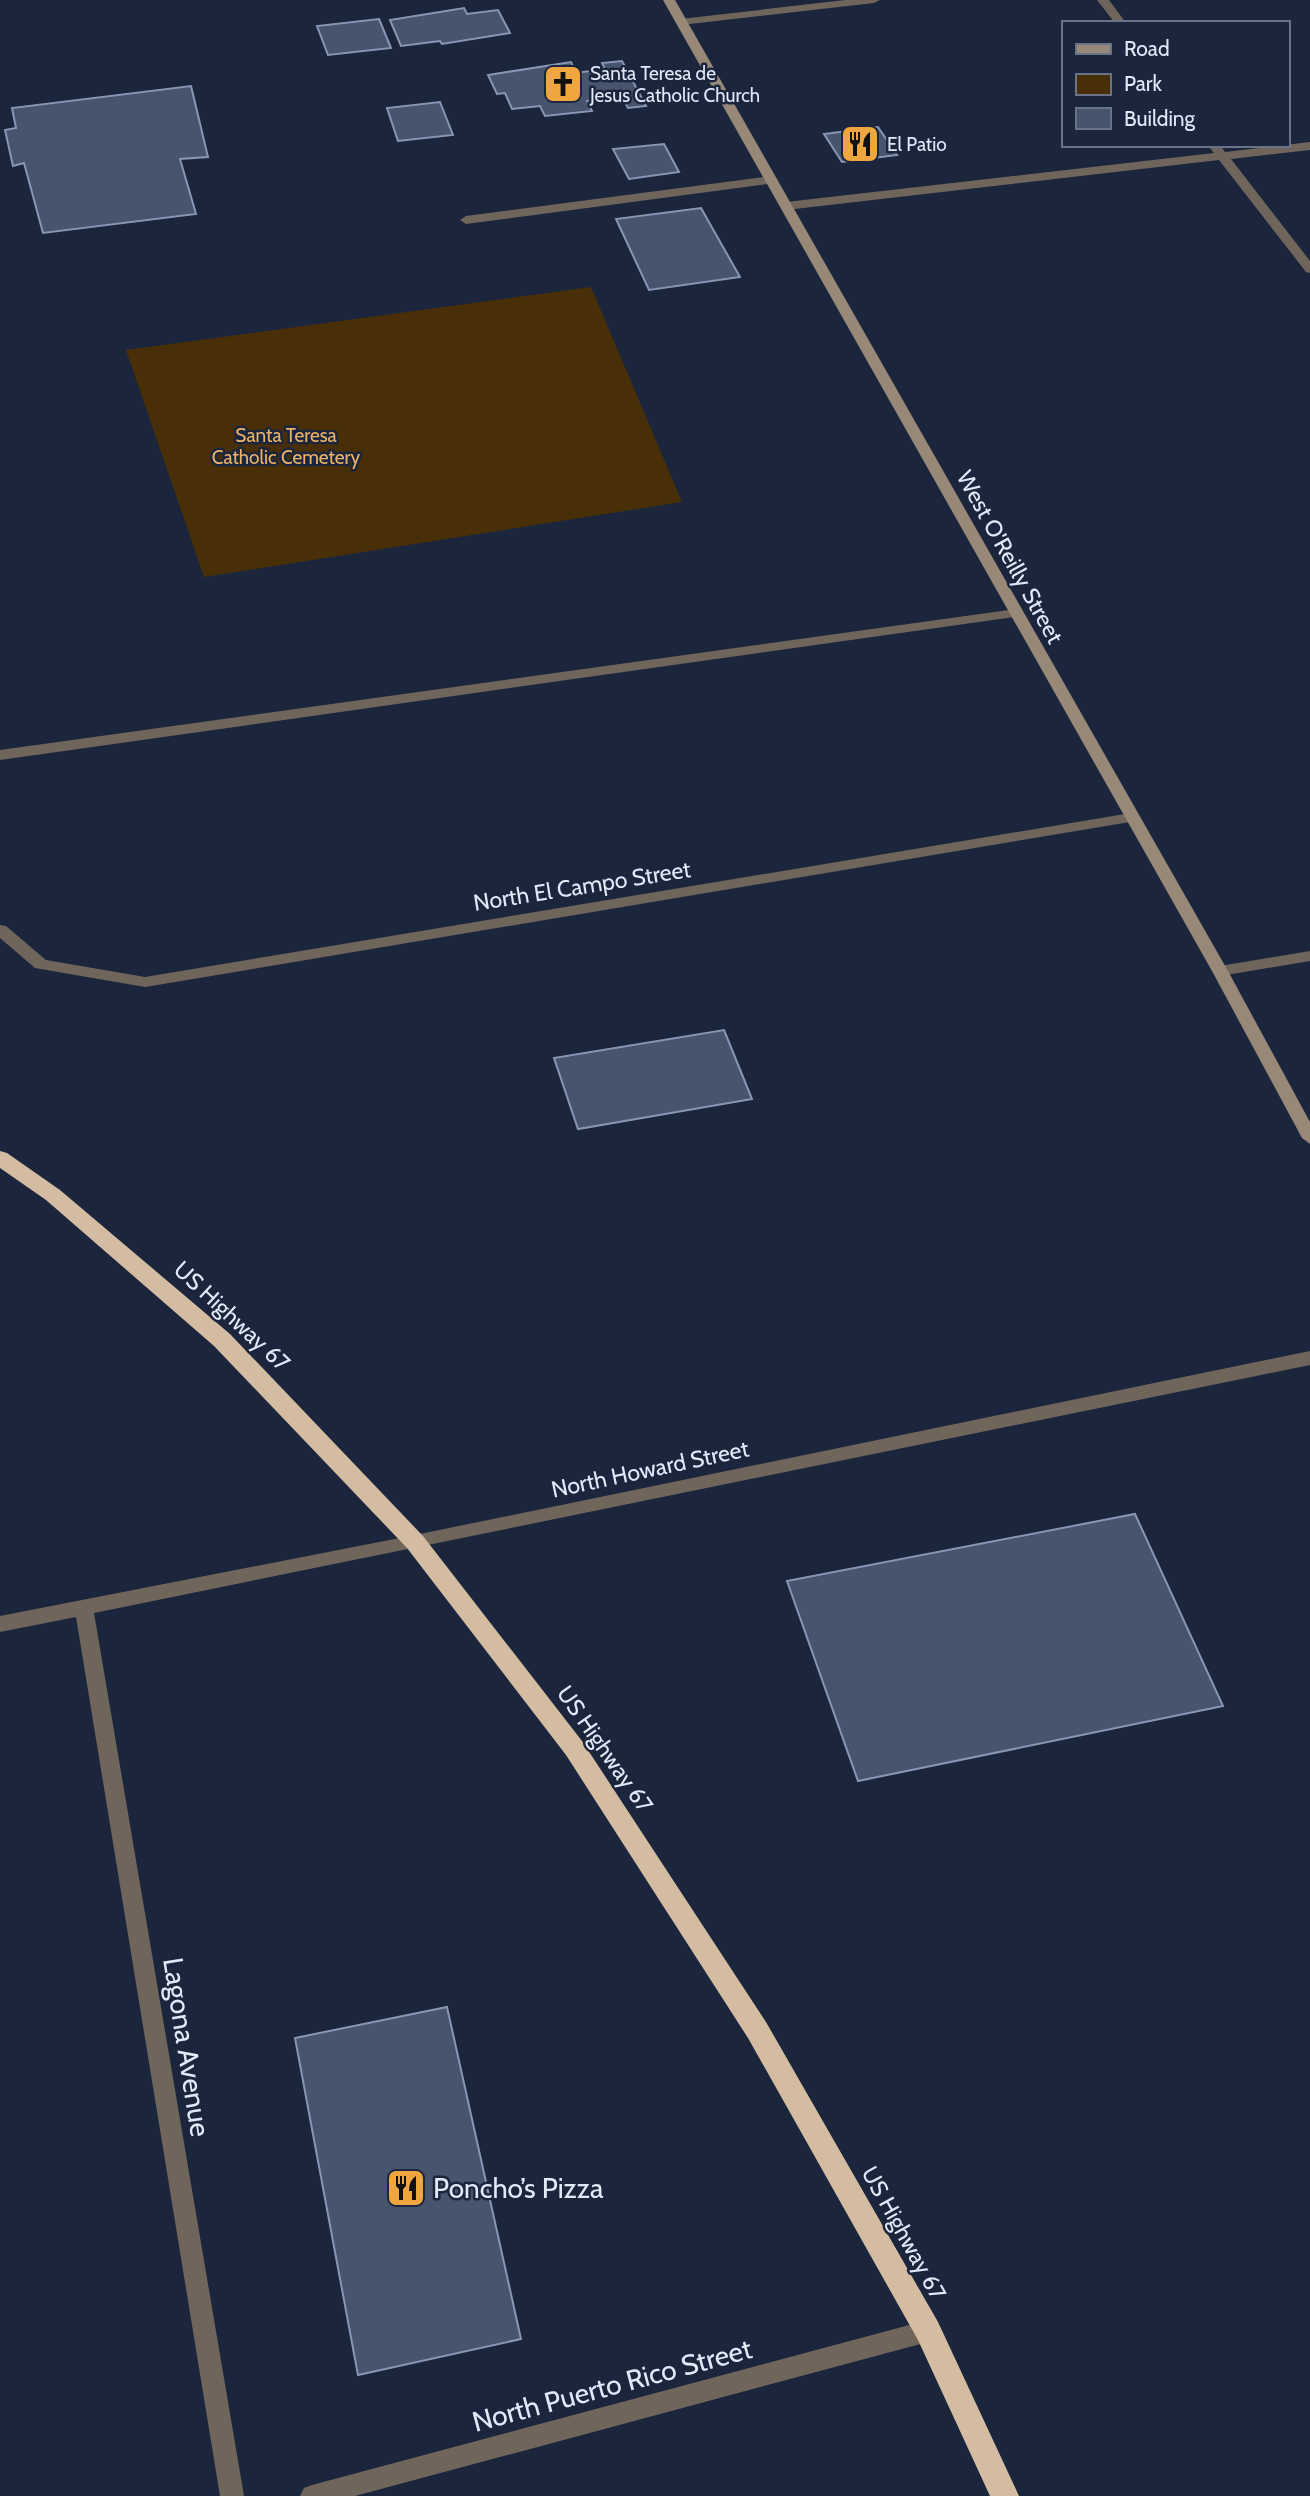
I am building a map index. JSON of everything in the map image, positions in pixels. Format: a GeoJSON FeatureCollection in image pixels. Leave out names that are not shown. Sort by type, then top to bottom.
{"type":"FeatureCollection","features":[{"type":"Feature","properties":{"kind":"highway","name":"US Highway 67"},"geometry":{"type":"LineString","coordinates":[[0,1158],[53,1195],[222,1340],[415,1542],[574,1748],[757,2030],[928,2331],[1005,2496]]}},
{"type":"Feature","properties":{"kind":"main road","name":"West O'Reilly Street"},"geometry":{"type":"LineString","coordinates":[[668,0],[1220,971],[1310,1138]]}},
{"type":"Feature","properties":{"kind":"street"},"geometry":{"type":"LineString","coordinates":[[681,22],[874,0]]}},
{"type":"Feature","properties":{"kind":"street"},"geometry":{"type":"LineString","coordinates":[[1103,0],[1119,21]]}},
{"type":"Feature","properties":{"kind":"street"},"geometry":{"type":"LineString","coordinates":[[1289,147],[1310,146]]}},
{"type":"Feature","properties":{"kind":"street"},"geometry":{"type":"LineString","coordinates":[[786,206],[1217,150],[1287,147]]}},
{"type":"Feature","properties":{"kind":"street"},"geometry":{"type":"LineString","coordinates":[[1217,150],[1310,269]]}},
{"type":"Feature","properties":{"kind":"street"},"geometry":{"type":"LineString","coordinates":[[466,220],[772,180]]}},
{"type":"Feature","properties":{"kind":"street"},"geometry":{"type":"LineString","coordinates":[[0,755],[1016,613]]}},
{"type":"Feature","properties":{"kind":"street","name":"North El Campo Street"},"geometry":{"type":"LineString","coordinates":[[0,930],[41,964],[145,982],[1131,818]]}},
{"type":"Feature","properties":{"kind":"street"},"geometry":{"type":"LineString","coordinates":[[1220,971],[1310,956]]}},
{"type":"Feature","properties":{"kind":"street","name":"North Howard Street"},"geometry":{"type":"LineString","coordinates":[[0,1624],[415,1542],[1310,1358]]}},
{"type":"Feature","properties":{"kind":"street","name":"Lagona Avenue"},"geometry":{"type":"LineString","coordinates":[[84,1608],[232,2496]]}},
{"type":"Feature","properties":{"kind":"street","name":"North Puerto Rico Street"},"geometry":{"type":"LineString","coordinates":[[313,2496],[928,2331]]}},
{"type":"Feature","properties":{"kind":"green space","name":"Santa Teresa Catholic Cemetery"},"geometry":{"type":"Polygon","coordinates":[[[591,287],[682,502],[204,577],[126,350],[591,287]]]}},
{"type":"Feature","properties":{"kind":"building"},"geometry":{"type":"Polygon","coordinates":[[[464,8],[467,14],[498,10],[510,33],[442,44],[440,41],[401,46],[390,20],[464,8]]]}},
{"type":"Feature","properties":{"kind":"building"},"geometry":{"type":"Polygon","coordinates":[[[379,19],[391,48],[328,55],[317,26],[379,19]]]}},
{"type":"Feature","properties":{"kind":"building","name":"Santa Teresa de Jesus Catholic Church"},"geometry":{"type":"Polygon","coordinates":[[[622,61],[646,106],[628,108],[622,97],[587,101],[592,111],[545,116],[540,106],[512,109],[505,93],[497,94],[488,75],[571,62],[576,73],[605,69],[602,63],[622,61]]]}},
{"type":"Feature","properties":{"kind":"building"},"geometry":{"type":"Polygon","coordinates":[[[191,86],[208,157],[180,159],[196,214],[43,233],[24,163],[13,166],[5,130],[16,128],[12,108],[191,86]]]}},
{"type":"Feature","properties":{"kind":"building"},"geometry":{"type":"Polygon","coordinates":[[[440,102],[453,135],[398,141],[387,108],[440,102]]]}},
{"type":"Feature","properties":{"kind":"building","name":"El Patio"},"geometry":{"type":"Polygon","coordinates":[[[878,127],[897,155],[842,162],[824,134],[878,127]]]}},
{"type":"Feature","properties":{"kind":"building"},"geometry":{"type":"Polygon","coordinates":[[[664,144],[679,172],[629,179],[613,149],[664,144]]]}},
{"type":"Feature","properties":{"kind":"building"},"geometry":{"type":"Polygon","coordinates":[[[701,208],[740,277],[649,290],[616,219],[701,208]]]}},
{"type":"Feature","properties":{"kind":"building"},"geometry":{"type":"Polygon","coordinates":[[[724,1030],[752,1099],[578,1129],[554,1058],[724,1030]]]}},
{"type":"Feature","properties":{"kind":"building"},"geometry":{"type":"Polygon","coordinates":[[[1135,1514],[1223,1706],[858,1781],[787,1581],[1135,1514]]]}},
{"type":"Feature","properties":{"kind":"building","name":"Poncho’s Pizza"},"geometry":{"type":"Polygon","coordinates":[[[447,2007],[521,2339],[358,2375],[295,2038],[447,2007]]]}},
{"type":"Feature","properties":{"kind":"place","name":"Santa Teresa de Jesus Catholic Church"},"geometry":{"type":"Point","coordinates":[563,84]}},
{"type":"Feature","properties":{"kind":"place","name":"El Patio"},"geometry":{"type":"Point","coordinates":[860,144]}},
{"type":"Feature","properties":{"kind":"place","name":"Poncho’s Pizza"},"geometry":{"type":"Point","coordinates":[406,2188]}}]}
